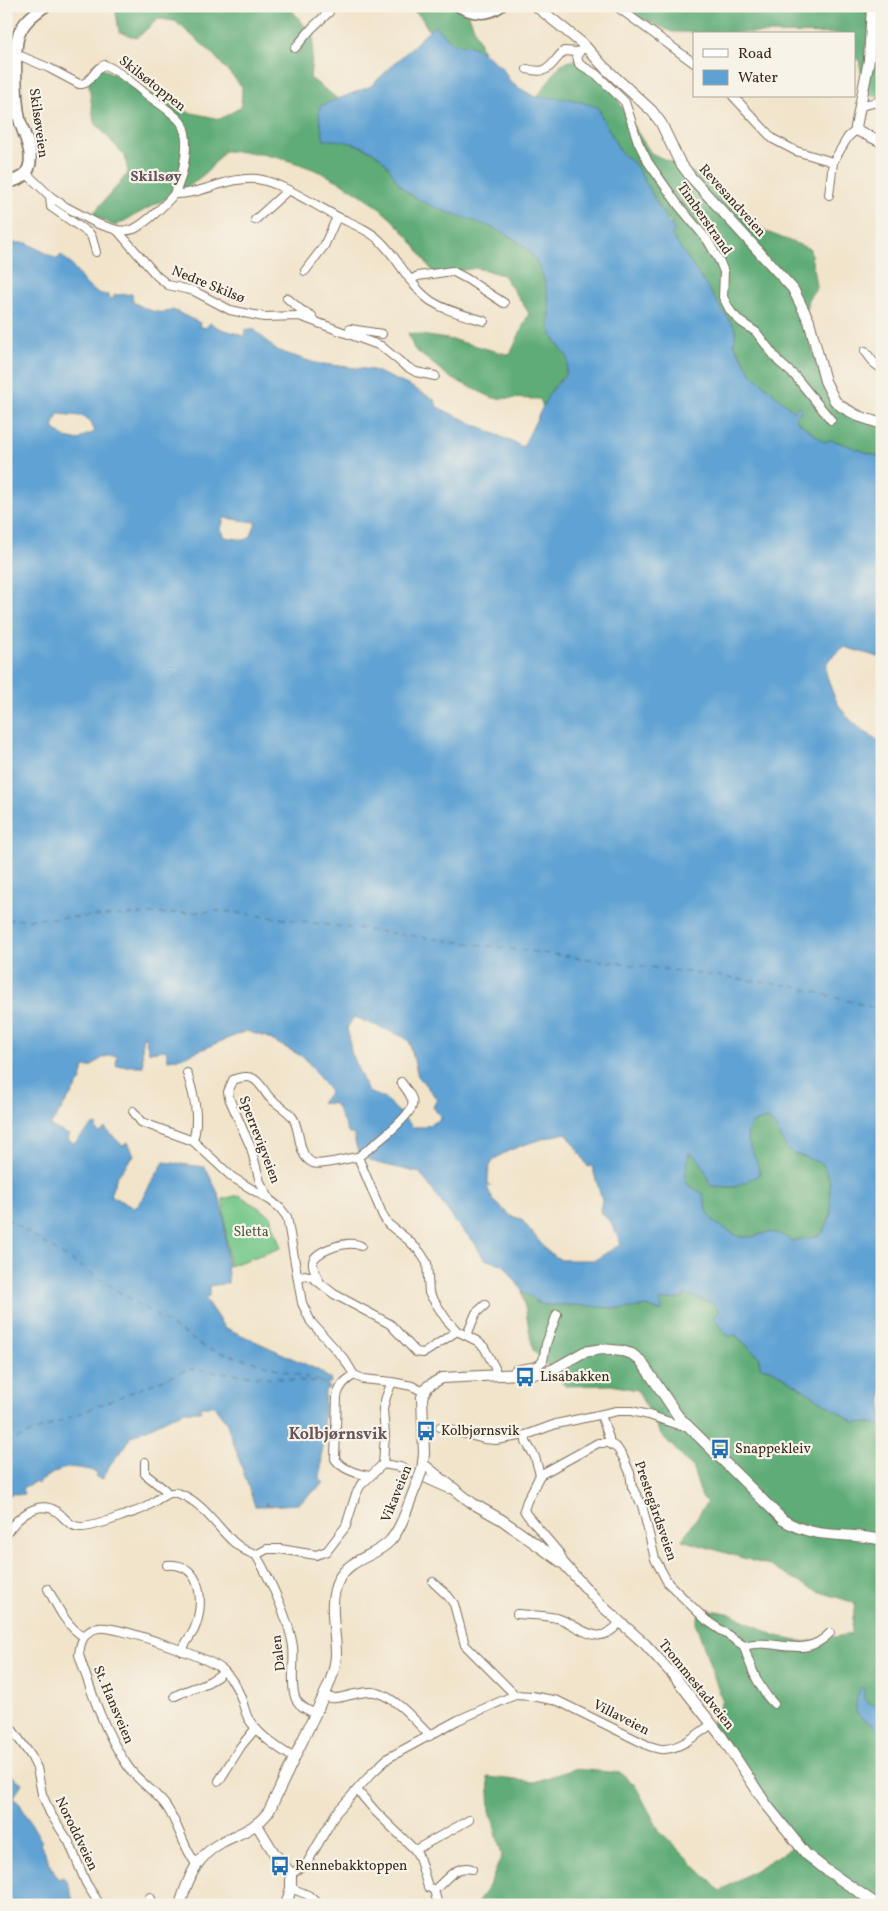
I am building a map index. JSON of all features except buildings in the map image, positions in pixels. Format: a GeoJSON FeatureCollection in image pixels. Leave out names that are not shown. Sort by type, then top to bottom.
{"type":"FeatureCollection","features":[{"type":"Feature","properties":{"kind":"main road","name":"Skilsøveien"},"geometry":{"type":"LineString","coordinates":[[6,183],[20,178],[26,173],[30,165],[28,144],[19,115],[16,54],[18,35],[24,24],[45,6]]}},
{"type":"Feature","properties":{"kind":"main road"},"geometry":{"type":"LineString","coordinates":[[459,6],[479,13],[486,13],[500,6]]}},
{"type":"Feature","properties":{"kind":"main road","name":"Revesandveien"},"geometry":{"type":"LineString","coordinates":[[536,6],[652,110],[661,123],[679,161],[690,176],[793,289],[809,321],[825,381],[835,401],[858,416],[882,424]]}},
{"type":"Feature","properties":{"kind":"main road"},"geometry":{"type":"LineString","coordinates":[[872,6],[869,60],[859,91],[856,130],[882,142]]}},
{"type":"Feature","properties":{"kind":"main road"},"geometry":{"type":"LineString","coordinates":[[424,1392],[432,1383],[442,1378],[542,1373],[552,1370],[584,1352],[615,1349],[622,1351],[636,1357],[647,1368],[678,1416],[774,1512],[794,1526],[818,1534],[882,1540]]}},
{"type":"Feature","properties":{"kind":"main road","name":"Vikaveien"},"geometry":{"type":"LineString","coordinates":[[180,1905],[190,1874],[196,1864],[212,1848],[257,1825],[270,1811],[324,1696],[335,1664],[336,1646],[332,1612],[336,1585],[348,1567],[382,1548],[396,1534],[423,1468],[422,1404],[424,1392]]}},
{"type":"Feature","properties":{"kind":"main road","name":"Trommestadveien"},"geometry":{"type":"LineString","coordinates":[[423,1468],[564,1564],[602,1606],[644,1644],[675,1677],[712,1724],[766,1804],[806,1854],[878,1905]]}},
{"type":"Feature","properties":{"kind":"main road"},"geometry":{"type":"LineString","coordinates":[[257,1825],[274,1853],[291,1874],[291,1888],[286,1905]]}},
{"type":"Feature","properties":{"kind":"street"},"geometry":{"type":"LineString","coordinates":[[296,48],[312,28],[329,12],[330,6]]}},
{"type":"Feature","properties":{"kind":"street"},"geometry":{"type":"LineString","coordinates":[[616,6],[693,62]]}},
{"type":"Feature","properties":{"kind":"street"},"geometry":{"type":"LineString","coordinates":[[527,69],[544,71],[551,67],[564,52],[581,48]]}},
{"type":"Feature","properties":{"kind":"street","name":"Timberstrand"},"geometry":{"type":"LineString","coordinates":[[581,48],[577,60],[579,64],[596,74],[625,102],[638,142],[648,162],[711,247],[724,272],[722,293],[724,302],[741,322],[756,332],[779,362],[795,376],[831,420]]}},
{"type":"Feature","properties":{"kind":"street","name":"Skilsøtoppen"},"geometry":{"type":"LineString","coordinates":[[16,54],[49,68],[79,84],[88,82],[95,70],[105,65],[117,70],[182,123],[186,137],[186,146],[180,182],[174,194],[137,226],[126,231],[117,230]]}},
{"type":"Feature","properties":{"kind":"street"},"geometry":{"type":"LineString","coordinates":[[735,98],[772,139],[796,151],[832,162]]}},
{"type":"Feature","properties":{"kind":"street"},"geometry":{"type":"LineString","coordinates":[[859,106],[882,101]]}},
{"type":"Feature","properties":{"kind":"street"},"geometry":{"type":"LineString","coordinates":[[829,195],[832,162],[848,137],[856,130]]}},
{"type":"Feature","properties":{"kind":"street"},"geometry":{"type":"LineString","coordinates":[[26,173],[50,196],[79,216],[117,230]]}},
{"type":"Feature","properties":{"kind":"street","name":"Skilsøtoppen"},"geometry":{"type":"LineString","coordinates":[[174,194],[223,183],[256,179],[266,182],[378,238],[388,248],[410,280],[430,300],[447,310],[484,321]]}},
{"type":"Feature","properties":{"kind":"street"},"geometry":{"type":"LineString","coordinates":[[255,220],[287,191]]}},
{"type":"Feature","properties":{"kind":"street"},"geometry":{"type":"LineString","coordinates":[[50,196],[51,207],[92,238],[96,252]]}},
{"type":"Feature","properties":{"kind":"street"},"geometry":{"type":"LineString","coordinates":[[305,271],[324,246],[337,216]]}},
{"type":"Feature","properties":{"kind":"street","name":"Nedre Skilsø"},"geometry":{"type":"LineString","coordinates":[[117,230],[157,276],[168,285],[194,291],[230,310],[264,317],[299,316],[320,322],[381,346],[404,365],[416,372],[435,376]]}},
{"type":"Feature","properties":{"kind":"street"},"geometry":{"type":"LineString","coordinates":[[410,280],[418,276],[452,272],[474,283],[504,303]]}},
{"type":"Feature","properties":{"kind":"street"},"geometry":{"type":"LineString","coordinates":[[287,298],[320,322],[353,330],[382,334]]}},
{"type":"Feature","properties":{"kind":"street"},"geometry":{"type":"LineString","coordinates":[[866,351],[875,364],[882,369]]}},
{"type":"Feature","properties":{"kind":"street"},"geometry":{"type":"LineString","coordinates":[[187,1073],[196,1108],[196,1130],[193,1141]]}},
{"type":"Feature","properties":{"kind":"street","name":"Sperrevigveien"},"geometry":{"type":"LineString","coordinates":[[354,1375],[345,1360],[311,1322],[302,1303],[287,1217],[270,1200],[260,1182],[251,1148],[228,1092],[233,1080],[239,1078],[251,1078],[258,1083],[271,1099],[294,1119],[303,1151],[310,1162],[320,1165],[341,1159],[358,1157],[372,1147],[404,1117],[412,1107],[412,1100],[401,1082]]}},
{"type":"Feature","properties":{"kind":"street"},"geometry":{"type":"LineString","coordinates":[[134,1111],[141,1122],[193,1141],[232,1177],[270,1200]]}},
{"type":"Feature","properties":{"kind":"street"},"geometry":{"type":"LineString","coordinates":[[358,1157],[388,1224],[408,1239],[428,1263],[429,1293],[446,1319],[456,1330],[484,1347],[496,1374],[537,1366],[543,1361],[548,1337],[557,1314]]}},
{"type":"Feature","properties":{"kind":"street"},"geometry":{"type":"LineString","coordinates":[[321,1285],[312,1264],[313,1259],[320,1253],[342,1244],[361,1246]]}},
{"type":"Feature","properties":{"kind":"street"},"geometry":{"type":"LineString","coordinates":[[298,1278],[305,1275],[312,1277],[321,1285],[390,1324],[416,1352],[422,1353],[427,1351],[456,1330]]}},
{"type":"Feature","properties":{"kind":"street"},"geometry":{"type":"LineString","coordinates":[[467,1335],[476,1313],[485,1305]]}},
{"type":"Feature","properties":{"kind":"street"},"geometry":{"type":"LineString","coordinates":[[370,1476],[354,1473],[338,1464],[335,1459],[337,1396],[339,1388],[354,1375],[363,1379],[412,1386],[424,1392]]}},
{"type":"Feature","properties":{"kind":"street"},"geometry":{"type":"LineString","coordinates":[[6,1534],[20,1517],[32,1510],[44,1507],[54,1510],[67,1522],[81,1527],[145,1508],[173,1492],[193,1502],[211,1516],[236,1545],[245,1552],[256,1555],[267,1548],[316,1555],[327,1551],[346,1526],[360,1486],[383,1464],[385,1435],[383,1410],[392,1382]]}},
{"type":"Feature","properties":{"kind":"street"},"geometry":{"type":"LineString","coordinates":[[440,1427],[484,1439],[496,1440],[526,1435],[556,1424],[617,1411],[649,1415],[681,1426],[688,1426]]}},
{"type":"Feature","properties":{"kind":"street","name":"Prestegårdsveien"},"geometry":{"type":"LineString","coordinates":[[601,1415],[609,1443],[617,1448],[630,1473],[632,1487],[642,1506],[656,1558],[668,1583],[706,1620],[744,1646]]}},
{"type":"Feature","properties":{"kind":"street"},"geometry":{"type":"LineString","coordinates":[[526,1435],[526,1442],[535,1457],[540,1475]]}},
{"type":"Feature","properties":{"kind":"street"},"geometry":{"type":"LineString","coordinates":[[564,1564],[560,1554],[527,1516],[524,1510],[527,1501],[540,1475],[598,1443],[609,1443]]}},
{"type":"Feature","properties":{"kind":"street"},"geometry":{"type":"LineString","coordinates":[[144,1462],[145,1474],[166,1490],[167,1494]]}},
{"type":"Feature","properties":{"kind":"street","name":"Trommestadveien"},"geometry":{"type":"LineString","coordinates":[[383,1464],[400,1467],[426,1477],[472,1502]]}},
{"type":"Feature","properties":{"kind":"street","name":"Dalen"},"geometry":{"type":"LineString","coordinates":[[256,1555],[267,1574],[290,1631],[293,1647],[296,1699],[302,1706],[315,1714]]}},
{"type":"Feature","properties":{"kind":"street"},"geometry":{"type":"LineString","coordinates":[[167,1565],[181,1565],[191,1571],[195,1578],[199,1595],[194,1629],[182,1651]]}},
{"type":"Feature","properties":{"kind":"street"},"geometry":{"type":"LineString","coordinates":[[433,1582],[454,1604],[465,1645],[515,1695]]}},
{"type":"Feature","properties":{"kind":"street"},"geometry":{"type":"LineString","coordinates":[[48,1589],[70,1625],[84,1636],[100,1627],[139,1636],[200,1657],[224,1671],[239,1693],[248,1719],[265,1737],[294,1758]]}},
{"type":"Feature","properties":{"kind":"street"},"geometry":{"type":"LineString","coordinates":[[517,1614],[557,1618],[588,1634],[596,1636],[608,1633],[620,1622]]}},
{"type":"Feature","properties":{"kind":"street"},"geometry":{"type":"LineString","coordinates":[[774,1704],[764,1694],[757,1681],[744,1646],[758,1642],[797,1648],[810,1646],[821,1642],[830,1632]]}},
{"type":"Feature","properties":{"kind":"street","name":"St. Hansveien"},"geometry":{"type":"LineString","coordinates":[[84,1636],[80,1643],[79,1655],[96,1704],[110,1736],[130,1770],[168,1808],[182,1835],[189,1855],[196,1864]]}},
{"type":"Feature","properties":{"kind":"street"},"geometry":{"type":"LineString","coordinates":[[175,1696],[188,1689],[203,1686],[224,1671]]}},
{"type":"Feature","properties":{"kind":"street"},"geometry":{"type":"LineString","coordinates":[[324,1696],[339,1698],[377,1692],[402,1708],[430,1736]]}},
{"type":"Feature","properties":{"kind":"street","name":"Villaveien"},"geometry":{"type":"LineString","coordinates":[[291,1874],[299,1870],[306,1863],[336,1813],[388,1758],[482,1708],[515,1695],[532,1696],[558,1702],[649,1746],[663,1750],[674,1748],[712,1724]]}},
{"type":"Feature","properties":{"kind":"street","name":"Noroddveien"},"geometry":{"type":"LineString","coordinates":[[6,1721],[31,1756],[37,1768],[42,1794],[50,1813],[68,1842],[86,1883],[100,1905]]}},
{"type":"Feature","properties":{"kind":"street"},"geometry":{"type":"LineString","coordinates":[[219,1781],[241,1746],[256,1728]]}},
{"type":"Feature","properties":{"kind":"street"},"geometry":{"type":"LineString","coordinates":[[357,1790],[376,1812],[415,1850],[428,1887],[434,1890],[438,1905]]}},
{"type":"Feature","properties":{"kind":"street"},"geometry":{"type":"LineString","coordinates":[[415,1850],[469,1820]]}},
{"type":"Feature","properties":{"kind":"street"},"geometry":{"type":"LineString","coordinates":[[434,1890],[457,1869],[466,1867],[472,1869]]}},
{"type":"Feature","properties":{"kind":"street"},"geometry":{"type":"LineString","coordinates":[[291,1888],[308,1895],[319,1905]]}},
{"type":"Feature","properties":{"kind":"green space"},"geometry":{"type":"Polygon","coordinates":[[[115,6],[289,7],[314,36],[310,78],[338,99],[320,106],[339,139],[376,154],[390,168],[401,186],[415,197],[497,229],[525,247],[535,259],[547,291],[550,329],[555,340],[568,358],[565,372],[552,389],[543,407],[540,399],[493,398],[451,378],[414,349],[408,333],[454,340],[510,355],[529,313],[503,275],[476,268],[435,275],[409,238],[391,219],[349,187],[326,175],[275,157],[224,151],[208,171],[191,185],[115,226],[92,215],[128,173],[125,156],[94,122],[88,78],[100,67],[183,111],[220,119],[241,107],[242,87],[211,52],[175,21],[158,19],[137,38],[119,32],[115,6]]]}},
{"type":"Feature","properties":{"kind":"green space"},"geometry":{"type":"Polygon","coordinates":[[[407,6],[460,6],[469,15],[483,52],[471,46],[454,44],[434,26],[429,31],[421,17],[407,6]]]}},
{"type":"Feature","properties":{"kind":"green space"},"geometry":{"type":"Polygon","coordinates":[[[625,6],[882,6],[882,98],[865,93],[859,60],[856,59],[856,32],[672,32],[634,15],[625,6]]]}},
{"type":"Feature","properties":{"kind":"green space"},"geometry":{"type":"Polygon","coordinates":[[[579,58],[604,74],[626,115],[651,153],[694,173],[767,232],[810,249],[816,286],[818,286],[808,299],[804,325],[827,394],[882,424],[882,458],[832,440],[824,442],[797,421],[795,417],[802,409],[794,412],[752,374],[671,234],[671,222],[663,214],[632,162],[621,153],[600,110],[537,97],[561,64],[579,58]]]}},
{"type":"Feature","properties":{"kind":"green space"},"geometry":{"type":"Polygon","coordinates":[[[768,1119],[776,1128],[779,1136],[822,1163],[826,1169],[831,1187],[831,1209],[826,1227],[822,1233],[816,1236],[792,1241],[780,1234],[768,1232],[753,1237],[739,1237],[714,1222],[707,1211],[703,1194],[688,1185],[685,1180],[689,1153],[695,1156],[701,1164],[711,1186],[735,1187],[760,1173],[750,1148],[747,1132],[752,1123],[768,1119]]]}},
{"type":"Feature","properties":{"kind":"green space","name":"Sletta"},"geometry":{"type":"Polygon","coordinates":[[[239,1195],[270,1215],[281,1248],[229,1266],[223,1199],[239,1195]]]}},
{"type":"Feature","properties":{"kind":"green space"},"geometry":{"type":"Polygon","coordinates":[[[522,1291],[544,1305],[579,1305],[623,1309],[647,1306],[661,1312],[659,1301],[683,1298],[684,1294],[712,1302],[720,1311],[713,1317],[760,1358],[760,1367],[771,1369],[854,1422],[878,1424],[882,1427],[882,1905],[476,1905],[490,1884],[502,1855],[490,1810],[488,1777],[534,1782],[574,1769],[621,1773],[635,1785],[659,1830],[720,1891],[795,1846],[712,1724],[722,1700],[696,1624],[701,1608],[732,1614],[774,1635],[805,1642],[851,1634],[855,1603],[811,1589],[770,1566],[682,1540],[707,1502],[702,1497],[692,1467],[660,1433],[637,1390],[611,1385],[565,1386],[533,1350],[522,1291]]]}},
{"type":"Feature","properties":{"kind":"water"},"geometry":{"type":"Polygon","coordinates":[[[434,26],[454,44],[471,46],[483,52],[503,69],[511,83],[535,97],[571,99],[598,107],[621,153],[635,164],[663,214],[675,231],[671,234],[736,330],[734,344],[752,374],[794,411],[798,406],[802,409],[795,417],[797,421],[824,442],[832,440],[882,458],[882,658],[844,647],[830,659],[826,668],[833,693],[843,711],[863,731],[882,743],[882,1427],[878,1424],[854,1422],[771,1369],[760,1367],[760,1358],[735,1334],[729,1337],[713,1318],[720,1311],[712,1302],[684,1294],[684,1298],[660,1301],[662,1312],[647,1306],[623,1309],[579,1305],[544,1305],[534,1302],[540,1302],[524,1293],[504,1265],[484,1259],[474,1242],[460,1228],[420,1173],[377,1163],[359,1155],[354,1134],[349,1134],[335,1104],[321,1103],[330,1092],[305,1058],[266,1037],[246,1031],[181,1058],[168,1060],[166,1050],[149,1052],[145,1037],[142,1038],[143,1066],[116,1066],[117,1056],[109,1056],[102,1058],[91,1067],[84,1067],[81,1080],[50,1126],[69,1135],[67,1139],[74,1143],[93,1125],[98,1126],[96,1129],[100,1133],[105,1128],[123,1146],[128,1142],[134,1155],[117,1177],[110,1195],[132,1207],[138,1205],[164,1162],[205,1167],[219,1195],[224,1217],[228,1283],[209,1286],[209,1296],[205,1299],[224,1327],[318,1370],[330,1379],[331,1383],[326,1383],[329,1388],[325,1390],[322,1454],[320,1454],[322,1457],[320,1479],[324,1483],[298,1504],[267,1506],[266,1502],[265,1506],[255,1506],[226,1421],[214,1406],[200,1406],[201,1411],[184,1411],[130,1437],[128,1443],[109,1466],[104,1479],[96,1477],[97,1472],[78,1468],[65,1468],[53,1473],[37,1484],[35,1482],[22,1488],[24,1494],[16,1495],[15,1493],[6,1496],[6,243],[27,243],[57,259],[61,255],[86,285],[92,290],[108,295],[108,298],[114,299],[114,295],[132,294],[133,302],[143,307],[157,312],[173,310],[200,323],[199,326],[206,328],[210,323],[244,337],[246,329],[255,330],[276,350],[315,363],[373,370],[410,386],[435,400],[437,407],[523,447],[549,394],[566,374],[568,358],[555,340],[550,329],[550,310],[541,271],[535,259],[524,246],[510,236],[423,202],[409,193],[399,184],[382,159],[368,149],[341,141],[324,140],[319,118],[320,106],[371,86],[434,26]],[[59,414],[53,427],[67,438],[79,440],[95,432],[90,420],[81,416],[59,414]],[[224,518],[221,529],[225,537],[245,540],[251,536],[256,522],[224,518]],[[354,1017],[347,1028],[352,1056],[368,1092],[385,1098],[413,1127],[424,1127],[442,1119],[433,1107],[437,1099],[418,1076],[409,1041],[402,1036],[354,1017]],[[768,1119],[752,1123],[747,1133],[749,1144],[758,1164],[759,1175],[735,1187],[711,1186],[701,1164],[695,1156],[689,1153],[685,1180],[688,1185],[703,1194],[707,1211],[714,1222],[739,1237],[753,1237],[768,1232],[780,1234],[792,1241],[820,1235],[824,1231],[831,1215],[830,1180],[823,1164],[793,1153],[787,1148],[776,1128],[768,1119]],[[566,1133],[525,1144],[504,1153],[496,1159],[491,1164],[489,1171],[488,1183],[491,1186],[487,1187],[493,1200],[511,1216],[521,1219],[548,1252],[561,1260],[595,1260],[621,1244],[612,1224],[600,1211],[602,1200],[592,1166],[588,1167],[566,1133]]]}},
{"type":"Feature","properties":{"kind":"water"},"geometry":{"type":"Polygon","coordinates":[[[860,1688],[864,1688],[864,1699],[882,1711],[882,1733],[859,1716],[857,1712],[857,1699],[860,1688]]]}},
{"type":"Feature","properties":{"kind":"water"},"geometry":{"type":"Polygon","coordinates":[[[6,1768],[11,1775],[22,1783],[13,1799],[18,1801],[42,1842],[40,1844],[58,1879],[63,1877],[67,1882],[73,1905],[6,1905],[6,1768]]]}},
{"type":"Feature","properties":{"kind":"ferry route"},"geometry":{"type":"LineString","coordinates":[[6,920],[224,911],[793,986],[882,1010]]}},
{"type":"Feature","properties":{"kind":"ferry route"},"geometry":{"type":"LineString","coordinates":[[6,1218],[206,1348],[326,1383]]}},
{"type":"Feature","properties":{"kind":"ferry route"},"geometry":{"type":"LineString","coordinates":[[6,1443],[189,1369],[323,1383]]}},
{"type":"Feature","properties":{"kind":"place","name":"Lisabakken"},"geometry":{"type":"Point","coordinates":[525,1377]}},
{"type":"Feature","properties":{"kind":"place","name":"Kolbjørnsvik"},"geometry":{"type":"Point","coordinates":[426,1431]}},
{"type":"Feature","properties":{"kind":"place","name":"Snappekleiv"},"geometry":{"type":"Point","coordinates":[720,1449]}},
{"type":"Feature","properties":{"kind":"place","name":"Rennebakktoppen"},"geometry":{"type":"Point","coordinates":[280,1866]}},
{"type":"Feature","properties":{"kind":"district","name":"Skilsøy"},"geometry":{"type":"Point","coordinates":[156,177]}},
{"type":"Feature","properties":{"kind":"district","name":"Kolbjørnsvik"},"geometry":{"type":"Point","coordinates":[338,1435]}}]}
